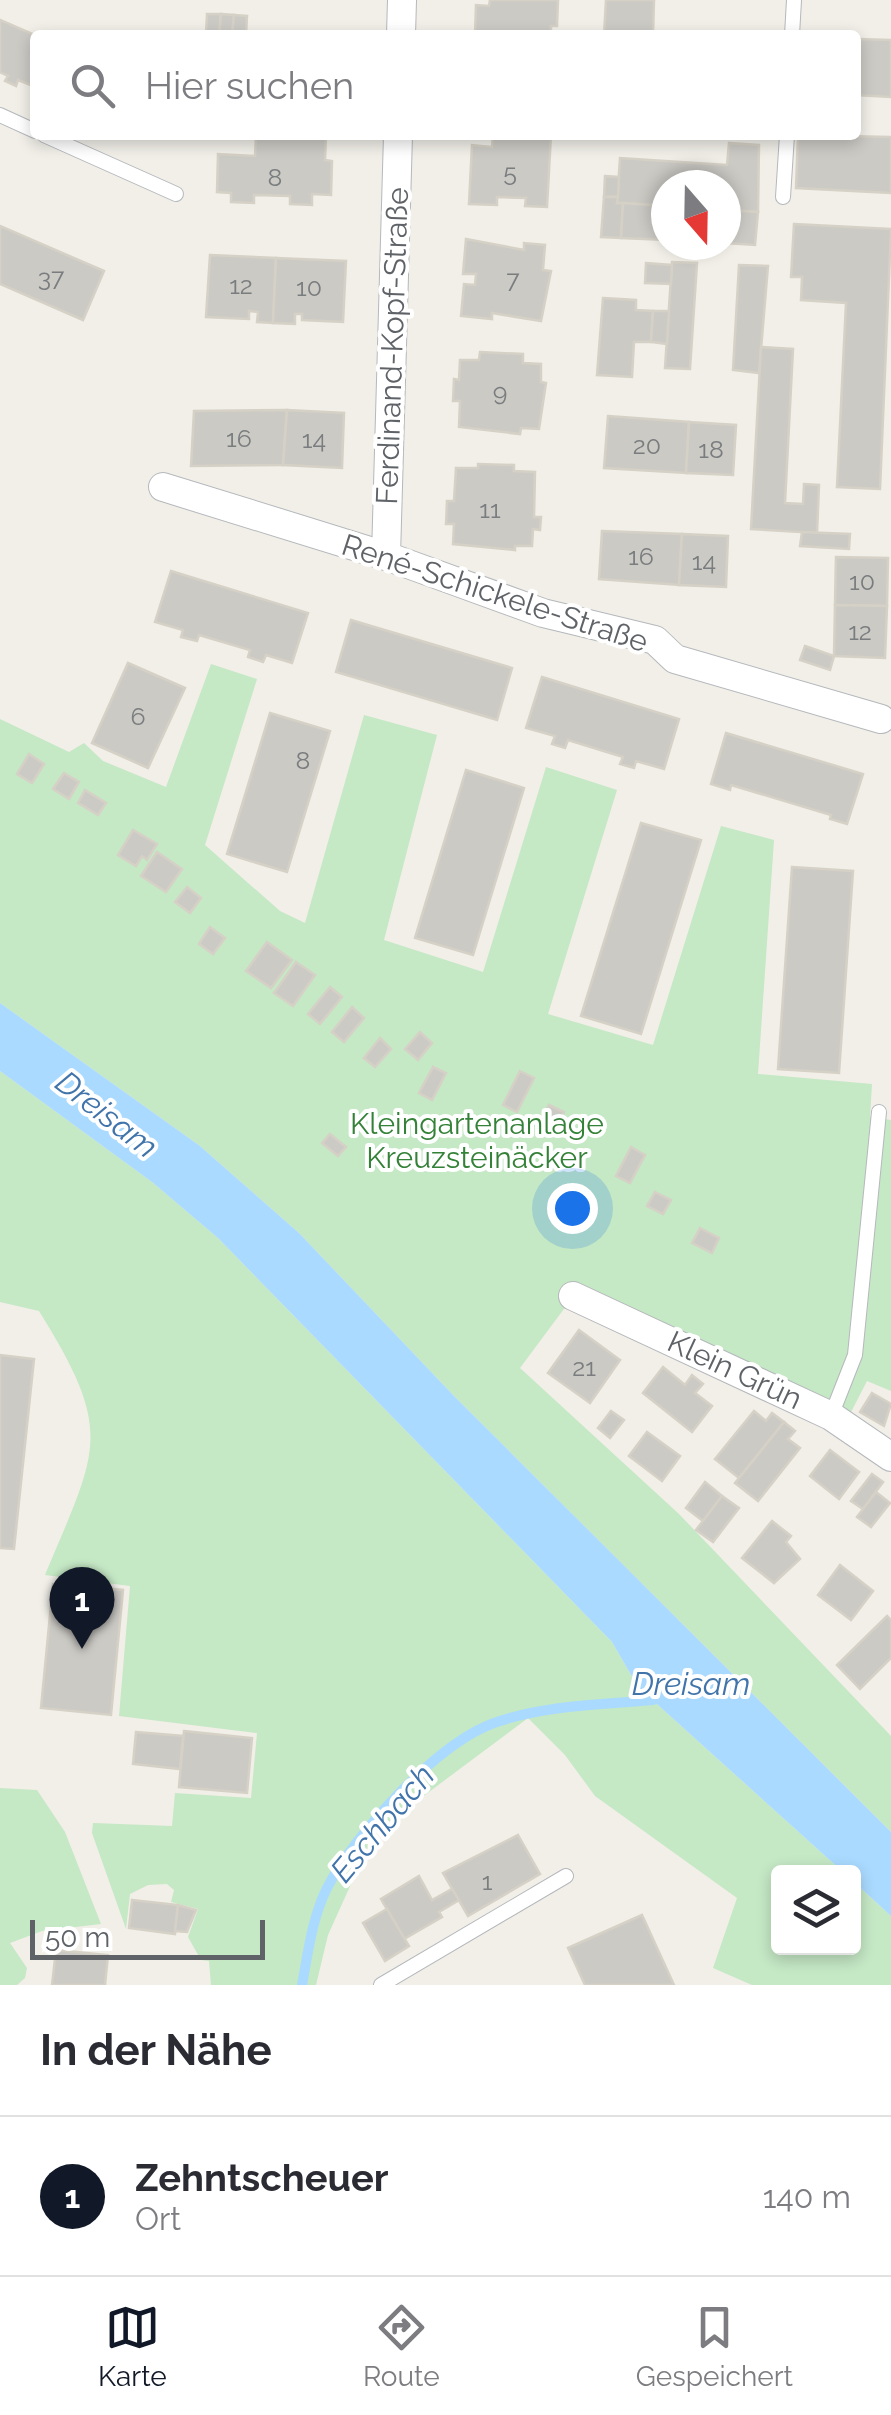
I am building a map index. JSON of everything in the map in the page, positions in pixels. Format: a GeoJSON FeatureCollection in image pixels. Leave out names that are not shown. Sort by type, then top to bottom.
{"type":"FeatureCollection","features":[{"type":"Feature","properties":{"kind":"street"},"geometry":{"type":"LineString","coordinates":[[401,30],[402,0]]}},
{"type":"Feature","properties":{"kind":"street","name":"Ferdinand-Kopf-Straße"},"geometry":{"type":"LineString","coordinates":[[386,556],[398,140]]}},
{"type":"Feature","properties":{"kind":"street","name":"René-Schickele-Straße"},"geometry":{"type":"LineString","coordinates":[[162,487],[386,556],[544,612],[655,640],[675,659],[882,719]]}},
{"type":"Feature","properties":{"kind":"street","name":"Klein Grün"},"geometry":{"type":"LineString","coordinates":[[573,1296],[831,1416],[891,1456]]}},
{"type":"Feature","properties":{"kind":"lane"},"geometry":{"type":"LineString","coordinates":[[792,30],[794,0]]}},
{"type":"Feature","properties":{"kind":"lane"},"geometry":{"type":"LineString","coordinates":[[0,115],[30,129]]}},
{"type":"Feature","properties":{"kind":"lane"},"geometry":{"type":"LineString","coordinates":[[55,140],[176,194]]}},
{"type":"Feature","properties":{"kind":"lane"},"geometry":{"type":"LineString","coordinates":[[783,197],[786,140]]}},
{"type":"Feature","properties":{"kind":"lane"},"geometry":{"type":"LineString","coordinates":[[831,1416],[856,1355],[879,1112]]}},
{"type":"Feature","properties":{"kind":"lane"},"geometry":{"type":"LineString","coordinates":[[381,1985],[566,1876]]}},
{"type":"Feature","properties":{"kind":"green space","name":"Kleingartenanlage Kreuzsteinäcker"},"geometry":{"type":"Polygon","coordinates":[[[211,664],[257,679],[205,845],[280,911],[305,923],[364,715],[437,735],[384,940],[483,972],[546,767],[617,790],[548,1014],[653,1045],[721,826],[774,840],[758,1074],[872,1084],[870,1117],[891,1120],[891,1391],[867,1381],[849,1416],[578,1290],[520,1368],[679,1514],[891,1736],[891,1832],[454,1396],[299,1233],[200,1146],[0,1003],[0,719],[69,752],[84,743],[103,761],[166,787],[211,664]]]}},
{"type":"Feature","properties":{"kind":"green space"},"geometry":{"type":"Polygon","coordinates":[[[0,1071],[152,1182],[218,1238],[612,1642],[638,1687],[835,1865],[771,1865],[771,1955],[861,1955],[861,1888],[891,1916],[891,1985],[752,1985],[713,1968],[737,1898],[595,1796],[565,1755],[528,1718],[374,1833],[328,1935],[316,1985],[211,1985],[209,1961],[201,1960],[188,1937],[198,1909],[171,1902],[174,1890],[167,1884],[148,1885],[130,1894],[126,1929],[92,1833],[93,1823],[172,1826],[175,1793],[251,1798],[257,1733],[119,1716],[130,1586],[45,1575],[86,1468],[88,1415],[63,1352],[39,1311],[0,1302],[0,1071]]]}},
{"type":"Feature","properties":{"kind":"green space"},"geometry":{"type":"Polygon","coordinates":[[[0,1788],[37,1790],[65,1832],[101,1924],[42,1931],[10,1943],[27,1968],[25,1978],[17,1985],[0,1985],[0,1788]]]}},
{"type":"Feature","properties":{"kind":"water","name":"Dreisam"},"geometry":{"type":"Polygon","coordinates":[[[0,1003],[200,1146],[299,1233],[454,1396],[891,1832],[891,1916],[861,1888],[861,1865],[835,1865],[638,1687],[612,1642],[218,1238],[152,1182],[0,1071],[0,1003]]]}},
{"type":"Feature","properties":{"kind":"building"},"geometry":{"type":"Polygon","coordinates":[[[490,0],[558,0],[557,26],[551,26],[551,30],[475,30],[476,5],[489,6],[490,0]]]}},
{"type":"Feature","properties":{"kind":"building"},"geometry":{"type":"Polygon","coordinates":[[[606,0],[654,0],[653,30],[604,30],[606,0]]]}},
{"type":"Feature","properties":{"kind":"building"},"geometry":{"type":"Polygon","coordinates":[[[207,14],[221,14],[219,30],[206,30],[207,14]]]}},
{"type":"Feature","properties":{"kind":"building"},"geometry":{"type":"Polygon","coordinates":[[[221,14],[234,15],[232,30],[219,30],[221,14]]]}},
{"type":"Feature","properties":{"kind":"building"},"geometry":{"type":"Polygon","coordinates":[[[234,15],[247,16],[246,30],[232,30],[234,15]]]}},
{"type":"Feature","properties":{"kind":"building"},"geometry":{"type":"Polygon","coordinates":[[[0,20],[30,33],[30,85],[18,80],[16,86],[5,81],[8,76],[0,72],[0,20]]]}},
{"type":"Feature","properties":{"kind":"building"},"geometry":{"type":"Polygon","coordinates":[[[861,39],[891,40],[891,97],[861,95],[861,39]]]}},
{"type":"Feature","properties":{"kind":"building"},"geometry":{"type":"Polygon","coordinates":[[[891,137],[891,193],[796,188],[798,140],[891,137]]]}},
{"type":"Feature","properties":{"kind":"building"},"geometry":{"type":"Polygon","coordinates":[[[256,140],[326,140],[325,160],[332,161],[331,195],[312,194],[312,205],[290,204],[290,196],[254,195],[254,203],[231,202],[231,193],[217,192],[218,154],[255,156],[256,140]]]}},
{"type":"Feature","properties":{"kind":"building"},"geometry":{"type":"Polygon","coordinates":[[[493,140],[551,140],[547,207],[525,206],[526,198],[497,197],[497,205],[469,204],[472,145],[492,147],[493,140]]]}},
{"type":"Feature","properties":{"kind":"building"},"geometry":{"type":"Polygon","coordinates":[[[729,143],[759,145],[758,212],[741,211],[741,170],[651,170],[651,205],[617,203],[620,158],[727,165],[729,143]]]}},
{"type":"Feature","properties":{"kind":"building"},"geometry":{"type":"Polygon","coordinates":[[[605,176],[619,177],[618,197],[604,197],[605,176]]]}},
{"type":"Feature","properties":{"kind":"building"},"geometry":{"type":"Polygon","coordinates":[[[604,197],[618,197],[617,203],[623,203],[621,238],[601,237],[604,197]]]}},
{"type":"Feature","properties":{"kind":"building"},"geometry":{"type":"Polygon","coordinates":[[[623,203],[651,205],[651,239],[621,238],[623,203]]]}},
{"type":"Feature","properties":{"kind":"building"},"geometry":{"type":"Polygon","coordinates":[[[741,211],[758,212],[755,245],[741,244],[741,211]]]}},
{"type":"Feature","properties":{"kind":"building"},"geometry":{"type":"Polygon","coordinates":[[[794,224],[891,229],[880,489],[837,487],[846,303],[801,300],[802,277],[791,277],[794,224]]]}},
{"type":"Feature","properties":{"kind":"building"},"geometry":{"type":"Polygon","coordinates":[[[0,226],[104,271],[83,320],[0,284],[0,226]]]}},
{"type":"Feature","properties":{"kind":"building"},"geometry":{"type":"Polygon","coordinates":[[[466,239],[524,250],[524,243],[545,245],[543,270],[551,271],[541,321],[492,313],[492,319],[461,316],[464,284],[475,285],[476,274],[463,274],[466,239]]]}},
{"type":"Feature","properties":{"kind":"building"},"geometry":{"type":"Polygon","coordinates":[[[210,255],[276,258],[273,323],[257,322],[258,312],[249,311],[249,319],[206,317],[210,255]]]}},
{"type":"Feature","properties":{"kind":"building"},"geometry":{"type":"Polygon","coordinates":[[[276,258],[346,261],[343,322],[302,320],[302,314],[295,314],[295,324],[273,323],[276,258]]]}},
{"type":"Feature","properties":{"kind":"building"},"geometry":{"type":"Polygon","coordinates":[[[672,262],[697,263],[690,369],[665,368],[672,262]]]}},
{"type":"Feature","properties":{"kind":"building"},"geometry":{"type":"Polygon","coordinates":[[[646,263],[672,265],[671,284],[645,283],[646,263]]]}},
{"type":"Feature","properties":{"kind":"building"},"geometry":{"type":"Polygon","coordinates":[[[739,265],[768,266],[759,373],[733,370],[739,265]]]}},
{"type":"Feature","properties":{"kind":"building"},"geometry":{"type":"Polygon","coordinates":[[[603,298],[636,300],[636,310],[653,311],[651,342],[634,342],[632,377],[597,375],[603,298]]]}},
{"type":"Feature","properties":{"kind":"building"},"geometry":{"type":"Polygon","coordinates":[[[653,311],[669,311],[667,344],[651,342],[653,311]]]}},
{"type":"Feature","properties":{"kind":"building"},"geometry":{"type":"Polygon","coordinates":[[[761,347],[793,349],[785,503],[803,504],[804,484],[819,485],[817,533],[751,529],[761,347]]]}},
{"type":"Feature","properties":{"kind":"building"},"geometry":{"type":"Polygon","coordinates":[[[480,352],[523,354],[523,363],[541,364],[541,382],[546,383],[539,429],[521,428],[520,434],[459,427],[460,401],[453,401],[454,379],[459,380],[460,360],[479,360],[480,352]]]}},
{"type":"Feature","properties":{"kind":"building"},"geometry":{"type":"Polygon","coordinates":[[[287,410],[283,465],[191,466],[194,411],[287,410]]]}},
{"type":"Feature","properties":{"kind":"building"},"geometry":{"type":"Polygon","coordinates":[[[287,410],[344,413],[342,468],[283,465],[287,410]]]}},
{"type":"Feature","properties":{"kind":"building"},"geometry":{"type":"Polygon","coordinates":[[[608,416],[689,422],[686,473],[604,468],[608,416]]]}},
{"type":"Feature","properties":{"kind":"building"},"geometry":{"type":"Polygon","coordinates":[[[689,422],[736,425],[733,475],[686,473],[689,422]]]}},
{"type":"Feature","properties":{"kind":"building"},"geometry":{"type":"Polygon","coordinates":[[[478,464],[514,465],[514,471],[535,472],[534,517],[541,517],[540,530],[533,529],[532,546],[515,546],[515,550],[453,544],[454,524],[446,524],[447,501],[454,501],[456,468],[478,468],[478,464]]]}},
{"type":"Feature","properties":{"kind":"building"},"geometry":{"type":"Polygon","coordinates":[[[602,531],[682,534],[679,585],[599,579],[602,531]]]}},
{"type":"Feature","properties":{"kind":"building"},"geometry":{"type":"Polygon","coordinates":[[[802,532],[850,534],[849,549],[800,546],[802,532]]]}},
{"type":"Feature","properties":{"kind":"building"},"geometry":{"type":"Polygon","coordinates":[[[682,534],[728,536],[726,587],[679,585],[682,534]]]}},
{"type":"Feature","properties":{"kind":"building"},"geometry":{"type":"Polygon","coordinates":[[[836,557],[888,558],[887,606],[835,605],[836,557]]]}},
{"type":"Feature","properties":{"kind":"building"},"geometry":{"type":"Polygon","coordinates":[[[171,571],[308,613],[292,663],[266,655],[263,662],[248,657],[250,650],[199,635],[197,641],[181,637],[183,630],[155,622],[171,571]]]}},
{"type":"Feature","properties":{"kind":"building"},"geometry":{"type":"Polygon","coordinates":[[[835,605],[887,606],[885,658],[834,656],[835,605]]]}},
{"type":"Feature","properties":{"kind":"building"},"geometry":{"type":"Polygon","coordinates":[[[351,620],[512,668],[497,720],[336,672],[351,620]]]}},
{"type":"Feature","properties":{"kind":"building"},"geometry":{"type":"Polygon","coordinates":[[[805,646],[834,656],[830,670],[800,660],[805,646]]]}},
{"type":"Feature","properties":{"kind":"building"},"geometry":{"type":"Polygon","coordinates":[[[128,663],[185,688],[148,768],[92,743],[128,663]]]}},
{"type":"Feature","properties":{"kind":"building"},"geometry":{"type":"Polygon","coordinates":[[[542,677],[679,719],[664,769],[636,761],[634,768],[620,764],[623,757],[568,740],[565,748],[552,744],[555,736],[526,728],[542,677]]]}},
{"type":"Feature","properties":{"kind":"building"},"geometry":{"type":"Polygon","coordinates":[[[270,713],[330,731],[287,872],[227,854],[270,713]]]}},
{"type":"Feature","properties":{"kind":"building"},"geometry":{"type":"Polygon","coordinates":[[[726,733],[863,774],[847,824],[830,819],[831,815],[731,785],[730,790],[711,784],[726,733]]]}},
{"type":"Feature","properties":{"kind":"building"},"geometry":{"type":"Polygon","coordinates":[[[29,754],[44,764],[32,783],[17,774],[29,754]]]}},
{"type":"Feature","properties":{"kind":"building"},"geometry":{"type":"Polygon","coordinates":[[[466,770],[524,788],[473,955],[415,938],[466,770]]]}},
{"type":"Feature","properties":{"kind":"building"},"geometry":{"type":"Polygon","coordinates":[[[64,773],[79,782],[69,799],[53,789],[64,773]]]}},
{"type":"Feature","properties":{"kind":"building"},"geometry":{"type":"Polygon","coordinates":[[[85,790],[106,803],[98,815],[78,803],[85,790]]]}},
{"type":"Feature","properties":{"kind":"building"},"geometry":{"type":"Polygon","coordinates":[[[641,823],[701,840],[641,1034],[581,1016],[641,823]]]}},
{"type":"Feature","properties":{"kind":"building"},"geometry":{"type":"Polygon","coordinates":[[[133,830],[157,844],[147,860],[142,856],[136,866],[118,855],[133,830]]]}},
{"type":"Feature","properties":{"kind":"building"},"geometry":{"type":"Polygon","coordinates":[[[157,852],[182,869],[166,892],[141,876],[157,852]]]}},
{"type":"Feature","properties":{"kind":"building"},"geometry":{"type":"Polygon","coordinates":[[[792,867],[853,871],[839,1073],[778,1069],[792,867]]]}},
{"type":"Feature","properties":{"kind":"building"},"geometry":{"type":"Polygon","coordinates":[[[187,887],[201,898],[190,913],[175,902],[187,887]]]}},
{"type":"Feature","properties":{"kind":"building"},"geometry":{"type":"Polygon","coordinates":[[[210,927],[225,938],[213,954],[199,944],[210,927]]]}},
{"type":"Feature","properties":{"kind":"building"},"geometry":{"type":"Polygon","coordinates":[[[267,942],[292,960],[271,988],[246,971],[267,942]]]}},
{"type":"Feature","properties":{"kind":"building"},"geometry":{"type":"Polygon","coordinates":[[[296,962],[315,975],[293,1006],[274,993],[296,962]]]}},
{"type":"Feature","properties":{"kind":"building"},"geometry":{"type":"Polygon","coordinates":[[[330,987],[342,997],[320,1024],[308,1014],[330,987]]]}},
{"type":"Feature","properties":{"kind":"building"},"geometry":{"type":"Polygon","coordinates":[[[352,1007],[364,1018],[344,1042],[332,1032],[352,1007]]]}},
{"type":"Feature","properties":{"kind":"building"},"geometry":{"type":"Polygon","coordinates":[[[420,1032],[432,1043],[418,1060],[405,1049],[420,1032]]]}},
{"type":"Feature","properties":{"kind":"building"},"geometry":{"type":"Polygon","coordinates":[[[380,1038],[391,1049],[375,1067],[364,1058],[380,1038]]]}},
{"type":"Feature","properties":{"kind":"building"},"geometry":{"type":"Polygon","coordinates":[[[433,1067],[446,1073],[432,1100],[419,1093],[433,1067]]]}},
{"type":"Feature","properties":{"kind":"building"},"geometry":{"type":"Polygon","coordinates":[[[520,1071],[534,1078],[517,1112],[503,1105],[520,1071]]]}},
{"type":"Feature","properties":{"kind":"building"},"geometry":{"type":"Polygon","coordinates":[[[549,1105],[564,1112],[552,1135],[538,1127],[549,1105]]]}},
{"type":"Feature","properties":{"kind":"building"},"geometry":{"type":"Polygon","coordinates":[[[330,1134],[346,1147],[338,1156],[322,1143],[330,1134]]]}},
{"type":"Feature","properties":{"kind":"building"},"geometry":{"type":"Polygon","coordinates":[[[631,1147],[645,1155],[630,1183],[616,1176],[631,1147]]]}},
{"type":"Feature","properties":{"kind":"building"},"geometry":{"type":"Polygon","coordinates":[[[655,1192],[671,1200],[663,1214],[647,1206],[655,1192]]]}},
{"type":"Feature","properties":{"kind":"building"},"geometry":{"type":"Polygon","coordinates":[[[700,1228],[719,1238],[712,1253],[692,1243],[700,1228]]]}},
{"type":"Feature","properties":{"kind":"building"},"geometry":{"type":"Polygon","coordinates":[[[579,1330],[620,1360],[590,1403],[548,1373],[579,1330]]]}},
{"type":"Feature","properties":{"kind":"building"},"geometry":{"type":"Polygon","coordinates":[[[0,1355],[34,1359],[14,1549],[0,1548],[0,1355]]]}},
{"type":"Feature","properties":{"kind":"building"},"geometry":{"type":"Polygon","coordinates":[[[663,1367],[685,1385],[692,1375],[703,1384],[695,1393],[712,1406],[692,1432],[643,1393],[663,1367]]]}},
{"type":"Feature","properties":{"kind":"building"},"geometry":{"type":"Polygon","coordinates":[[[872,1393],[891,1404],[884,1426],[860,1412],[872,1393]]]}},
{"type":"Feature","properties":{"kind":"building"},"geometry":{"type":"Polygon","coordinates":[[[611,1411],[624,1420],[610,1438],[598,1428],[611,1411]]]}},
{"type":"Feature","properties":{"kind":"building"},"geometry":{"type":"Polygon","coordinates":[[[754,1411],[766,1421],[772,1413],[784,1422],[739,1478],[715,1459],[754,1411]]]}},
{"type":"Feature","properties":{"kind":"building"},"geometry":{"type":"Polygon","coordinates":[[[784,1422],[795,1431],[788,1439],[800,1448],[758,1501],[735,1483],[784,1422]]]}},
{"type":"Feature","properties":{"kind":"building"},"geometry":{"type":"Polygon","coordinates":[[[647,1432],[680,1456],[662,1481],[629,1456],[647,1432]]]}},
{"type":"Feature","properties":{"kind":"building"},"geometry":{"type":"Polygon","coordinates":[[[830,1450],[859,1472],[839,1499],[810,1476],[830,1450]]]}},
{"type":"Feature","properties":{"kind":"building"},"geometry":{"type":"Polygon","coordinates":[[[872,1474],[883,1482],[863,1509],[851,1501],[872,1474]]]}},
{"type":"Feature","properties":{"kind":"building"},"geometry":{"type":"Polygon","coordinates":[[[705,1482],[722,1496],[703,1521],[686,1508],[705,1482]]]}},
{"type":"Feature","properties":{"kind":"building"},"geometry":{"type":"Polygon","coordinates":[[[876,1492],[890,1503],[871,1527],[857,1517],[876,1492]]]}},
{"type":"Feature","properties":{"kind":"building"},"geometry":{"type":"Polygon","coordinates":[[[722,1496],[739,1508],[713,1542],[696,1530],[722,1496]]]}},
{"type":"Feature","properties":{"kind":"building"},"geometry":{"type":"Polygon","coordinates":[[[772,1521],[791,1536],[786,1542],[800,1559],[774,1583],[742,1558],[772,1521]]]}},
{"type":"Feature","properties":{"kind":"building"},"geometry":{"type":"Polygon","coordinates":[[[840,1565],[873,1591],[851,1620],[818,1595],[840,1565]]]}},
{"type":"Feature","properties":{"kind":"building"},"geometry":{"type":"Polygon","coordinates":[[[53,1584],[123,1590],[111,1715],[41,1708],[53,1584]]]}},
{"type":"Feature","properties":{"kind":"building"},"geometry":{"type":"Polygon","coordinates":[[[887,1616],[891,1620],[891,1658],[860,1689],[837,1665],[887,1616]]]}},
{"type":"Feature","properties":{"kind":"building"},"geometry":{"type":"Polygon","coordinates":[[[184,1731],[252,1738],[247,1793],[179,1787],[184,1731]]]}},
{"type":"Feature","properties":{"kind":"building"},"geometry":{"type":"Polygon","coordinates":[[[136,1732],[183,1736],[180,1769],[133,1764],[136,1732]]]}},
{"type":"Feature","properties":{"kind":"building"},"geometry":{"type":"Polygon","coordinates":[[[518,1835],[540,1874],[468,1916],[443,1873],[518,1835]]]}},
{"type":"Feature","properties":{"kind":"building"},"geometry":{"type":"Polygon","coordinates":[[[419,1876],[432,1900],[452,1889],[459,1900],[439,1912],[442,1917],[404,1939],[381,1899],[419,1876]]]}},
{"type":"Feature","properties":{"kind":"building"},"geometry":{"type":"Polygon","coordinates":[[[132,1900],[178,1905],[175,1934],[129,1928],[132,1900]]]}},
{"type":"Feature","properties":{"kind":"building"},"geometry":{"type":"Polygon","coordinates":[[[178,1905],[196,1910],[187,1932],[175,1931],[178,1905]]]}},
{"type":"Feature","properties":{"kind":"building"},"geometry":{"type":"Polygon","coordinates":[[[387,1909],[409,1946],[385,1961],[363,1923],[387,1909]]]}},
{"type":"Feature","properties":{"kind":"building"},"geometry":{"type":"Polygon","coordinates":[[[642,1915],[674,1985],[585,1985],[568,1948],[642,1915]]]}},
{"type":"Feature","properties":{"kind":"building"},"geometry":{"type":"Polygon","coordinates":[[[56,1950],[108,1955],[105,1985],[52,1985],[56,1950]]]}},
{"type":"Feature","properties":{"kind":"waterway","name":"Eschbach"},"geometry":{"type":"LineString","coordinates":[[302,1985],[318,1911],[340,1866],[399,1793],[447,1750],[471,1734],[513,1717],[653,1700],[665,1694]]}},
{"type":"Feature","properties":{"kind":"place","name":"Zehntscheuer"},"geometry":{"type":"Point","coordinates":[82,1649]}}]}
